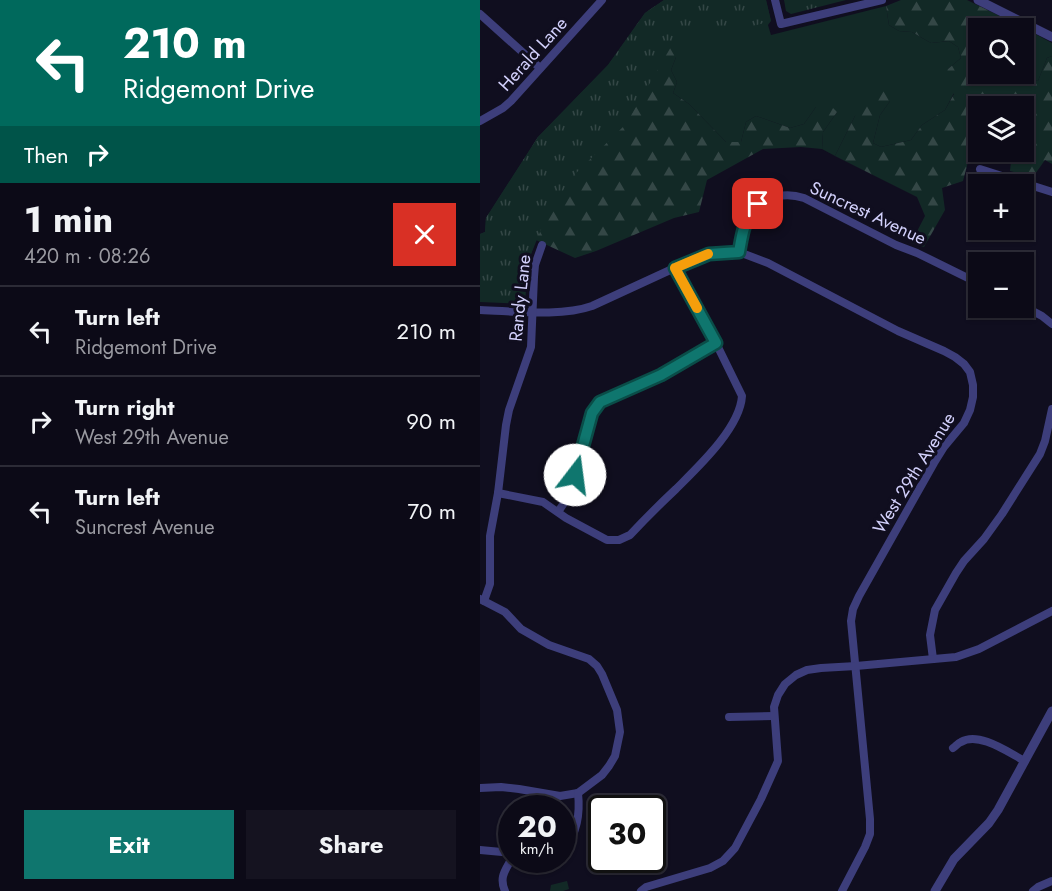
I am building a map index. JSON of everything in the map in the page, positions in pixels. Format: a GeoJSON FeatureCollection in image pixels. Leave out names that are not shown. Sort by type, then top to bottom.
{"type":"FeatureCollection","features":[{"type":"Feature","properties":{"kind":"street","name":"Herald Lane"},"geometry":{"type":"LineString","coordinates":[[480,121],[511,101],[602,0]]}},
{"type":"Feature","properties":{"kind":"street"},"geometry":{"type":"LineString","coordinates":[[776,0],[781,24],[882,0]]}},
{"type":"Feature","properties":{"kind":"street"},"geometry":{"type":"LineString","coordinates":[[978,0],[1052,37]]}},
{"type":"Feature","properties":{"kind":"street"},"geometry":{"type":"LineString","coordinates":[[480,14],[540,68]]}},
{"type":"Feature","properties":{"kind":"street"},"geometry":{"type":"LineString","coordinates":[[980,169],[1052,192]]}},
{"type":"Feature","properties":{"kind":"street","name":"Suncrest Avenue"},"geometry":{"type":"LineString","coordinates":[[739,252],[743,227],[758,204],[770,198],[793,194],[968,278]]}},
{"type":"Feature","properties":{"kind":"street","name":"Randy Lane"},"geometry":{"type":"LineString","coordinates":[[482,600],[490,584],[489,544],[507,417],[531,347],[534,272],[542,245]]}},
{"type":"Feature","properties":{"kind":"street","name":"West 29th Avenue"},"geometry":{"type":"LineString","coordinates":[[480,310],[561,312],[584,309],[709,254],[739,252],[768,263],[898,331],[955,357],[970,372],[973,397],[964,423],[944,447],[853,609],[851,621],[870,834],[866,847],[842,891]]}},
{"type":"Feature","properties":{"kind":"street"},"geometry":{"type":"LineString","coordinates":[[498,493],[543,502],[603,539],[615,541],[630,535],[709,456],[738,413],[742,396],[675,268]]}},
{"type":"Feature","properties":{"kind":"street"},"geometry":{"type":"LineString","coordinates":[[1034,312],[1052,324]]}},
{"type":"Feature","properties":{"kind":"street"},"geometry":{"type":"LineString","coordinates":[[558,512],[570,494],[592,413],[596,406],[604,399],[661,375],[716,343]]}},
{"type":"Feature","properties":{"kind":"street"},"geometry":{"type":"LineString","coordinates":[[933,659],[930,635],[935,610],[960,567],[996,523],[1040,454],[1052,409]]}},
{"type":"Feature","properties":{"kind":"street"},"geometry":{"type":"LineString","coordinates":[[480,788],[501,787],[560,796],[578,793],[596,780],[609,766],[615,756],[620,732],[616,710],[597,666],[589,659],[549,645],[521,629],[505,612],[482,600]]}},
{"type":"Feature","properties":{"kind":"street"},"geometry":{"type":"LineString","coordinates":[[641,891],[646,887],[710,868],[723,861],[735,848],[778,761],[774,707],[785,684],[796,675],[807,670],[821,668],[956,657],[979,649],[1052,611]]}},
{"type":"Feature","properties":{"kind":"street"},"geometry":{"type":"LineString","coordinates":[[935,891],[954,859],[989,823],[998,810],[1052,711]]}},
{"type":"Feature","properties":{"kind":"street"},"geometry":{"type":"LineString","coordinates":[[729,717],[774,716]]}},
{"type":"Feature","properties":{"kind":"street"},"geometry":{"type":"LineString","coordinates":[[953,748],[963,740],[983,740],[1025,761]]}},
{"type":"Feature","properties":{"kind":"street"},"geometry":{"type":"LineString","coordinates":[[576,824],[578,793]]}},
{"type":"Feature","properties":{"kind":"street"},"geometry":{"type":"LineString","coordinates":[[480,850],[498,852]]}},
{"type":"Feature","properties":{"kind":"street"},"geometry":{"type":"LineString","coordinates":[[504,873],[501,883],[505,891]]}},
{"type":"Feature","properties":{"kind":"street"},"geometry":{"type":"LineString","coordinates":[[1033,891],[1052,881]]}},
{"type":"Feature","properties":{"kind":"green space"},"geometry":{"type":"Polygon","coordinates":[[[664,0],[728,10],[675,40],[676,57],[671,70],[677,82],[673,93],[689,104],[726,142],[741,142],[746,122],[756,116],[790,128],[804,124],[816,107],[829,104],[837,112],[823,132],[822,149],[801,147],[763,149],[707,180],[699,212],[674,218],[575,258],[536,240],[531,254],[480,234],[485,232],[486,218],[538,137],[608,65],[645,13],[664,0]]]}},
{"type":"Feature","properties":{"kind":"green space"},"geometry":{"type":"Polygon","coordinates":[[[664,0],[766,0],[771,21],[742,29],[692,33],[675,40],[626,124],[572,177],[547,215],[531,254],[525,304],[480,302],[480,234],[485,232],[486,218],[538,137],[608,65],[645,13],[664,0]]]}},
{"type":"Feature","properties":{"kind":"green space"},"geometry":{"type":"Polygon","coordinates":[[[766,0],[771,21],[768,25],[771,35],[886,6],[889,25],[899,31],[912,32],[931,43],[949,41],[958,47],[961,58],[948,69],[954,93],[945,110],[922,125],[911,140],[881,147],[873,143],[880,115],[890,101],[855,116],[835,156],[822,149],[823,132],[837,112],[816,107],[804,124],[790,128],[756,116],[746,122],[741,142],[726,142],[689,104],[673,93],[677,82],[671,70],[676,57],[644,33],[766,0]]]}},
{"type":"Feature","properties":{"kind":"green space"},"geometry":{"type":"Polygon","coordinates":[[[784,0],[846,0],[791,14],[786,11],[784,0]]]}},
{"type":"Feature","properties":{"kind":"green space"},"geometry":{"type":"Polygon","coordinates":[[[901,0],[967,0],[1004,18],[968,18],[968,84],[1034,84],[1034,80],[1038,81],[1047,58],[1052,56],[1052,164],[1045,160],[1034,176],[1010,171],[1011,162],[1034,162],[1034,96],[968,96],[968,162],[963,181],[942,188],[945,210],[924,247],[911,243],[925,216],[917,197],[835,156],[855,116],[879,85],[891,89],[890,101],[880,115],[873,143],[881,147],[911,140],[922,125],[945,110],[954,94],[943,83],[948,69],[961,58],[958,47],[949,41],[931,43],[912,32],[899,31],[889,25],[886,6],[901,0]]]}},
{"type":"Feature","properties":{"kind":"green space"},"geometry":{"type":"Polygon","coordinates":[[[1034,33],[1052,43],[1052,56],[1047,58],[1038,81],[1034,80],[1034,33]]]}},
{"type":"Feature","properties":{"kind":"green space"},"geometry":{"type":"Polygon","coordinates":[[[567,881],[569,889],[550,891],[551,885],[567,881]]]}},
{"type":"Feature","properties":{"kind":"slow traffic"},"geometry":{"type":"LineString","coordinates":[[697,308],[675,268],[708,254]]}},
{"type":"Feature","properties":{"kind":"route"},"geometry":{"type":"LineString","coordinates":[[575,475],[592,413],[600,402],[661,375],[716,343],[675,268],[709,254],[739,252],[743,227],[758,204]]}}]}
